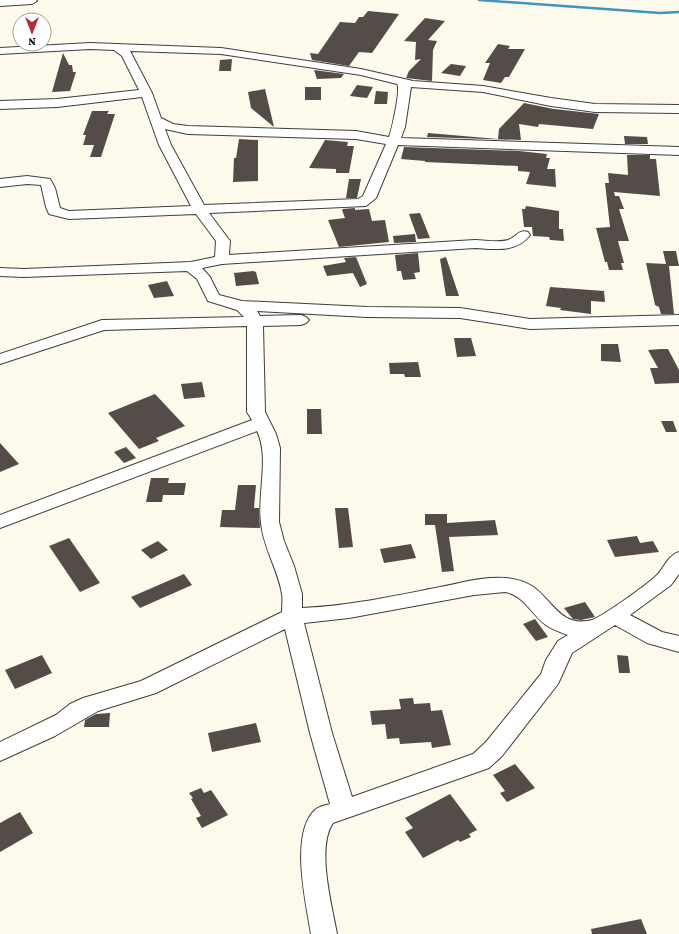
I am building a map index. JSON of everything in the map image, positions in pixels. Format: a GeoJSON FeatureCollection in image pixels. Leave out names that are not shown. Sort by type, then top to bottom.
{"type":"FeatureCollection","features":[{"type":"Feature","properties":{"kind":"street"},"geometry":{"type":"LineString","coordinates":[[0,3],[32,1]]}},
{"type":"Feature","properties":{"kind":"street"},"geometry":{"type":"LineString","coordinates":[[0,51],[76,46],[221,51],[361,72],[403,87],[424,86],[483,89],[551,102],[595,108],[679,109]]}},
{"type":"Feature","properties":{"kind":"street"},"geometry":{"type":"LineString","coordinates":[[117,47],[127,54],[147,97],[161,135],[203,214],[223,241],[222,260]]}},
{"type":"Feature","properties":{"kind":"street"},"geometry":{"type":"LineString","coordinates":[[127,54],[139,48]]}},
{"type":"Feature","properties":{"kind":"street"},"geometry":{"type":"LineString","coordinates":[[0,183],[27,180],[45,182],[49,186],[51,205],[54,211],[69,215],[203,214],[219,209],[352,204],[366,201],[399,127],[403,87]]}},
{"type":"Feature","properties":{"kind":"street"},"geometry":{"type":"LineString","coordinates":[[0,105],[57,103],[131,96],[147,97]]}},
{"type":"Feature","properties":{"kind":"street"},"geometry":{"type":"LineString","coordinates":[[156,120],[178,129],[356,135],[393,141],[679,152]]}},
{"type":"Feature","properties":{"kind":"street"},"geometry":{"type":"LineString","coordinates":[[161,135],[178,129]]}},
{"type":"Feature","properties":{"kind":"street"},"geometry":{"type":"LineString","coordinates":[[0,272],[191,266],[222,260],[475,244],[509,245],[516,243],[523,235]]}},
{"type":"Feature","properties":{"kind":"street"},"geometry":{"type":"LineString","coordinates":[[191,266],[203,277],[213,298],[226,303],[242,306],[367,312],[460,313],[530,324],[677,321]]}},
{"type":"Feature","properties":{"kind":"street"},"geometry":{"type":"LineString","coordinates":[[242,306],[250,313],[255,322],[256,406],[271,448],[270,522],[274,541],[284,566],[292,594],[292,616],[321,733],[344,810]]}},
{"type":"Feature","properties":{"kind":"street"},"geometry":{"type":"LineString","coordinates":[[0,359],[102,325],[255,322],[350,316],[367,312]]}},
{"type":"Feature","properties":{"kind":"street"},"geometry":{"type":"LineString","coordinates":[[0,522],[261,423]]}},
{"type":"Feature","properties":{"kind":"street"},"geometry":{"type":"LineString","coordinates":[[324,934],[313,869],[316,828],[325,816],[403,790],[481,761],[494,749],[550,678],[557,660],[565,647],[608,621],[664,580],[679,559]]}},
{"type":"Feature","properties":{"kind":"street"},"geometry":{"type":"LineString","coordinates":[[0,752],[64,722],[78,710],[91,704],[148,686],[292,616],[319,616],[357,611],[484,585],[507,585],[524,590],[533,598],[542,611],[555,621],[572,628],[608,621],[634,628],[652,636],[679,644]]}},
{"type":"Feature","properties":{"kind":"building"},"geometry":{"type":"Polygon","coordinates":[[[368,11],[399,14],[372,53],[359,52],[349,66],[312,60],[310,53],[318,54],[340,22],[355,23],[359,17],[363,17],[368,11]]]}},
{"type":"Feature","properties":{"kind":"building"},"geometry":{"type":"Polygon","coordinates":[[[425,18],[445,21],[428,40],[437,41],[433,50],[432,81],[406,78],[409,71],[421,59],[415,60],[416,42],[404,41],[425,18]]]}},
{"type":"Feature","properties":{"kind":"building"},"geometry":{"type":"Polygon","coordinates":[[[498,44],[510,46],[508,49],[525,49],[509,77],[505,77],[501,83],[483,80],[490,63],[485,63],[498,44]]]}},
{"type":"Feature","properties":{"kind":"building"},"geometry":{"type":"Polygon","coordinates":[[[63,53],[69,65],[72,65],[73,72],[76,72],[70,91],[52,92],[63,53]]]}},
{"type":"Feature","properties":{"kind":"building"},"geometry":{"type":"Polygon","coordinates":[[[232,59],[231,71],[219,71],[220,60],[232,59]]]}},
{"type":"Feature","properties":{"kind":"building"},"geometry":{"type":"Polygon","coordinates":[[[451,64],[466,66],[460,76],[441,73],[451,64]]]}},
{"type":"Feature","properties":{"kind":"building"},"geometry":{"type":"Polygon","coordinates":[[[314,70],[344,74],[341,78],[317,79],[314,70]]]}},
{"type":"Feature","properties":{"kind":"building"},"geometry":{"type":"Polygon","coordinates":[[[357,85],[373,87],[367,98],[350,96],[357,85]]]}},
{"type":"Feature","properties":{"kind":"building"},"geometry":{"type":"Polygon","coordinates":[[[305,87],[321,87],[321,100],[305,100],[305,87]]]}},
{"type":"Feature","properties":{"kind":"building"},"geometry":{"type":"Polygon","coordinates":[[[265,89],[274,127],[251,108],[248,92],[265,89]]]}},
{"type":"Feature","properties":{"kind":"building"},"geometry":{"type":"Polygon","coordinates":[[[376,91],[388,92],[387,104],[374,104],[376,91]]]}},
{"type":"Feature","properties":{"kind":"building"},"geometry":{"type":"Polygon","coordinates":[[[524,103],[554,109],[599,114],[593,129],[539,124],[538,127],[519,124],[521,140],[427,137],[428,133],[498,139],[499,129],[524,103]]]}},
{"type":"Feature","properties":{"kind":"building"},"geometry":{"type":"Polygon","coordinates":[[[92,111],[109,111],[107,114],[115,114],[101,157],[90,157],[94,145],[83,145],[86,135],[83,135],[92,111]]]}},
{"type":"Feature","properties":{"kind":"building"},"geometry":{"type":"Polygon","coordinates":[[[624,136],[647,137],[648,144],[625,144],[624,136]]]}},
{"type":"Feature","properties":{"kind":"building"},"geometry":{"type":"Polygon","coordinates":[[[239,139],[258,140],[258,181],[233,182],[234,158],[236,158],[239,139]]]}},
{"type":"Feature","properties":{"kind":"building"},"geometry":{"type":"Polygon","coordinates":[[[325,140],[348,142],[347,146],[354,146],[349,173],[336,173],[336,169],[309,168],[325,140]]]}},
{"type":"Feature","properties":{"kind":"building"},"geometry":{"type":"Polygon","coordinates":[[[404,147],[519,151],[547,154],[546,158],[550,158],[547,169],[555,169],[556,187],[526,184],[530,172],[518,171],[518,166],[425,162],[401,159],[404,147]]]}},
{"type":"Feature","properties":{"kind":"building"},"geometry":{"type":"Polygon","coordinates":[[[627,155],[650,155],[650,159],[656,159],[660,196],[614,192],[615,196],[619,196],[624,209],[619,209],[629,241],[618,241],[624,263],[621,263],[623,270],[609,270],[607,262],[605,262],[596,228],[610,227],[605,183],[609,183],[608,173],[628,175],[627,155]]]}},
{"type":"Feature","properties":{"kind":"building"},"geometry":{"type":"Polygon","coordinates":[[[349,179],[361,179],[357,198],[346,198],[349,179]]]}},
{"type":"Feature","properties":{"kind":"building"},"geometry":{"type":"Polygon","coordinates":[[[526,206],[559,211],[559,229],[563,229],[564,241],[550,240],[549,237],[533,236],[532,227],[524,227],[522,209],[525,209],[526,206]]]}},
{"type":"Feature","properties":{"kind":"building"},"geometry":{"type":"Polygon","coordinates":[[[355,208],[355,210],[369,209],[372,221],[385,220],[389,242],[339,247],[328,220],[345,218],[343,209],[355,208]]]}},
{"type":"Feature","properties":{"kind":"building"},"geometry":{"type":"Polygon","coordinates":[[[420,213],[430,238],[418,239],[409,214],[420,213]]]}},
{"type":"Feature","properties":{"kind":"building"},"geometry":{"type":"Polygon","coordinates":[[[415,234],[416,242],[394,243],[393,236],[415,234]]]}},
{"type":"Feature","properties":{"kind":"building"},"geometry":{"type":"Polygon","coordinates":[[[663,251],[676,251],[679,266],[669,266],[674,314],[661,314],[659,307],[655,305],[646,263],[666,264],[663,251]]]}},
{"type":"Feature","properties":{"kind":"building"},"geometry":{"type":"Polygon","coordinates":[[[418,253],[420,272],[414,273],[416,279],[403,280],[401,271],[397,271],[395,255],[418,253]]]}},
{"type":"Feature","properties":{"kind":"building"},"geometry":{"type":"Polygon","coordinates":[[[356,257],[367,284],[360,287],[353,273],[327,276],[323,266],[346,262],[344,258],[356,257]]]}},
{"type":"Feature","properties":{"kind":"building"},"geometry":{"type":"Polygon","coordinates":[[[446,257],[459,296],[446,296],[440,259],[446,257]]]}},
{"type":"Feature","properties":{"kind":"building"},"geometry":{"type":"Polygon","coordinates":[[[256,272],[259,284],[236,286],[234,273],[256,272]]]}},
{"type":"Feature","properties":{"kind":"building"},"geometry":{"type":"Polygon","coordinates":[[[167,281],[174,296],[154,298],[148,285],[167,281]]]}},
{"type":"Feature","properties":{"kind":"building"},"geometry":{"type":"Polygon","coordinates":[[[550,287],[604,291],[605,302],[591,301],[591,314],[560,310],[561,308],[546,306],[550,287]]]}},
{"type":"Feature","properties":{"kind":"building"},"geometry":{"type":"Polygon","coordinates":[[[454,338],[471,338],[476,356],[457,357],[454,338]]]}},
{"type":"Feature","properties":{"kind":"building"},"geometry":{"type":"Polygon","coordinates":[[[601,344],[618,344],[621,362],[601,361],[601,344]]]}},
{"type":"Feature","properties":{"kind":"building"},"geometry":{"type":"Polygon","coordinates":[[[668,349],[679,370],[679,383],[655,384],[650,368],[658,368],[648,350],[668,349]]]}},
{"type":"Feature","properties":{"kind":"building"},"geometry":{"type":"Polygon","coordinates":[[[418,362],[421,377],[405,377],[404,374],[390,374],[389,363],[418,362]]]}},
{"type":"Feature","properties":{"kind":"building"},"geometry":{"type":"Polygon","coordinates":[[[202,382],[205,397],[184,399],[181,384],[202,382]]]}},
{"type":"Feature","properties":{"kind":"building"},"geometry":{"type":"Polygon","coordinates":[[[155,394],[185,426],[156,438],[159,441],[139,449],[108,413],[155,394]]]}},
{"type":"Feature","properties":{"kind":"building"},"geometry":{"type":"Polygon","coordinates":[[[307,409],[321,409],[322,434],[307,434],[307,409]]]}},
{"type":"Feature","properties":{"kind":"building"},"geometry":{"type":"Polygon","coordinates":[[[661,421],[673,421],[677,432],[666,432],[661,421]]]}},
{"type":"Feature","properties":{"kind":"building"},"geometry":{"type":"Polygon","coordinates":[[[0,443],[19,464],[0,472],[0,443]]]}},
{"type":"Feature","properties":{"kind":"building"},"geometry":{"type":"Polygon","coordinates":[[[126,447],[136,458],[124,463],[114,452],[126,447]]]}},
{"type":"Feature","properties":{"kind":"building"},"geometry":{"type":"Polygon","coordinates":[[[151,478],[169,478],[168,483],[186,483],[184,495],[163,495],[162,502],[146,502],[151,478]]]}},
{"type":"Feature","properties":{"kind":"building"},"geometry":{"type":"Polygon","coordinates":[[[238,485],[256,485],[254,508],[259,508],[260,528],[220,527],[222,510],[235,510],[238,485]]]}},
{"type":"Feature","properties":{"kind":"building"},"geometry":{"type":"Polygon","coordinates":[[[335,508],[348,508],[353,547],[339,548],[335,508]]]}},
{"type":"Feature","properties":{"kind":"building"},"geometry":{"type":"Polygon","coordinates":[[[425,514],[447,514],[447,523],[495,520],[498,535],[449,537],[454,571],[442,572],[435,525],[425,525],[425,514]]]}},
{"type":"Feature","properties":{"kind":"building"},"geometry":{"type":"Polygon","coordinates":[[[637,536],[640,543],[653,541],[659,552],[615,557],[607,540],[637,536]]]}},
{"type":"Feature","properties":{"kind":"building"},"geometry":{"type":"Polygon","coordinates":[[[69,538],[100,583],[80,592],[49,546],[69,538]]]}},
{"type":"Feature","properties":{"kind":"building"},"geometry":{"type":"Polygon","coordinates":[[[158,541],[168,550],[151,559],[141,550],[158,541]]]}},
{"type":"Feature","properties":{"kind":"building"},"geometry":{"type":"Polygon","coordinates":[[[411,544],[416,558],[384,563],[380,549],[411,544]]]}},
{"type":"Feature","properties":{"kind":"building"},"geometry":{"type":"Polygon","coordinates":[[[184,574],[192,585],[140,608],[131,597],[184,574]]]}},
{"type":"Feature","properties":{"kind":"building"},"geometry":{"type":"Polygon","coordinates":[[[585,602],[595,617],[581,620],[573,619],[564,608],[585,602]]]}},
{"type":"Feature","properties":{"kind":"building"},"geometry":{"type":"Polygon","coordinates":[[[535,619],[548,637],[536,641],[523,624],[535,619]]]}},
{"type":"Feature","properties":{"kind":"building"},"geometry":{"type":"Polygon","coordinates":[[[42,655],[52,673],[15,689],[5,670],[42,655]]]}},
{"type":"Feature","properties":{"kind":"building"},"geometry":{"type":"Polygon","coordinates":[[[617,655],[628,656],[630,673],[619,673],[617,655]]]}},
{"type":"Feature","properties":{"kind":"building"},"geometry":{"type":"Polygon","coordinates":[[[413,698],[414,704],[430,703],[431,711],[442,710],[451,745],[432,748],[431,742],[400,744],[399,738],[387,739],[385,724],[372,725],[370,711],[401,709],[399,699],[413,698]]]}},
{"type":"Feature","properties":{"kind":"building"},"geometry":{"type":"Polygon","coordinates":[[[110,713],[109,727],[84,727],[85,720],[96,714],[110,713]]]}},
{"type":"Feature","properties":{"kind":"building"},"geometry":{"type":"Polygon","coordinates":[[[256,723],[261,742],[212,752],[208,733],[256,723]]]}},
{"type":"Feature","properties":{"kind":"building"},"geometry":{"type":"Polygon","coordinates":[[[515,764],[535,788],[507,802],[500,793],[505,791],[493,775],[515,764]]]}},
{"type":"Feature","properties":{"kind":"building"},"geometry":{"type":"Polygon","coordinates":[[[201,788],[204,793],[211,790],[228,815],[202,828],[196,818],[201,816],[191,799],[193,798],[189,793],[201,788]]]}},
{"type":"Feature","properties":{"kind":"building"},"geometry":{"type":"Polygon","coordinates":[[[450,794],[477,830],[469,834],[471,837],[460,842],[458,840],[423,858],[405,832],[413,828],[405,818],[450,794]]]}},
{"type":"Feature","properties":{"kind":"building"},"geometry":{"type":"Polygon","coordinates":[[[20,812],[33,833],[0,852],[0,823],[20,812]]]}},
{"type":"Feature","properties":{"kind":"building"},"geometry":{"type":"Polygon","coordinates":[[[641,919],[647,934],[592,934],[591,929],[641,919]]]}},
{"type":"Feature","properties":{"kind":"waterway"},"geometry":{"type":"LineString","coordinates":[[479,0],[660,13],[679,12]]}}]}
